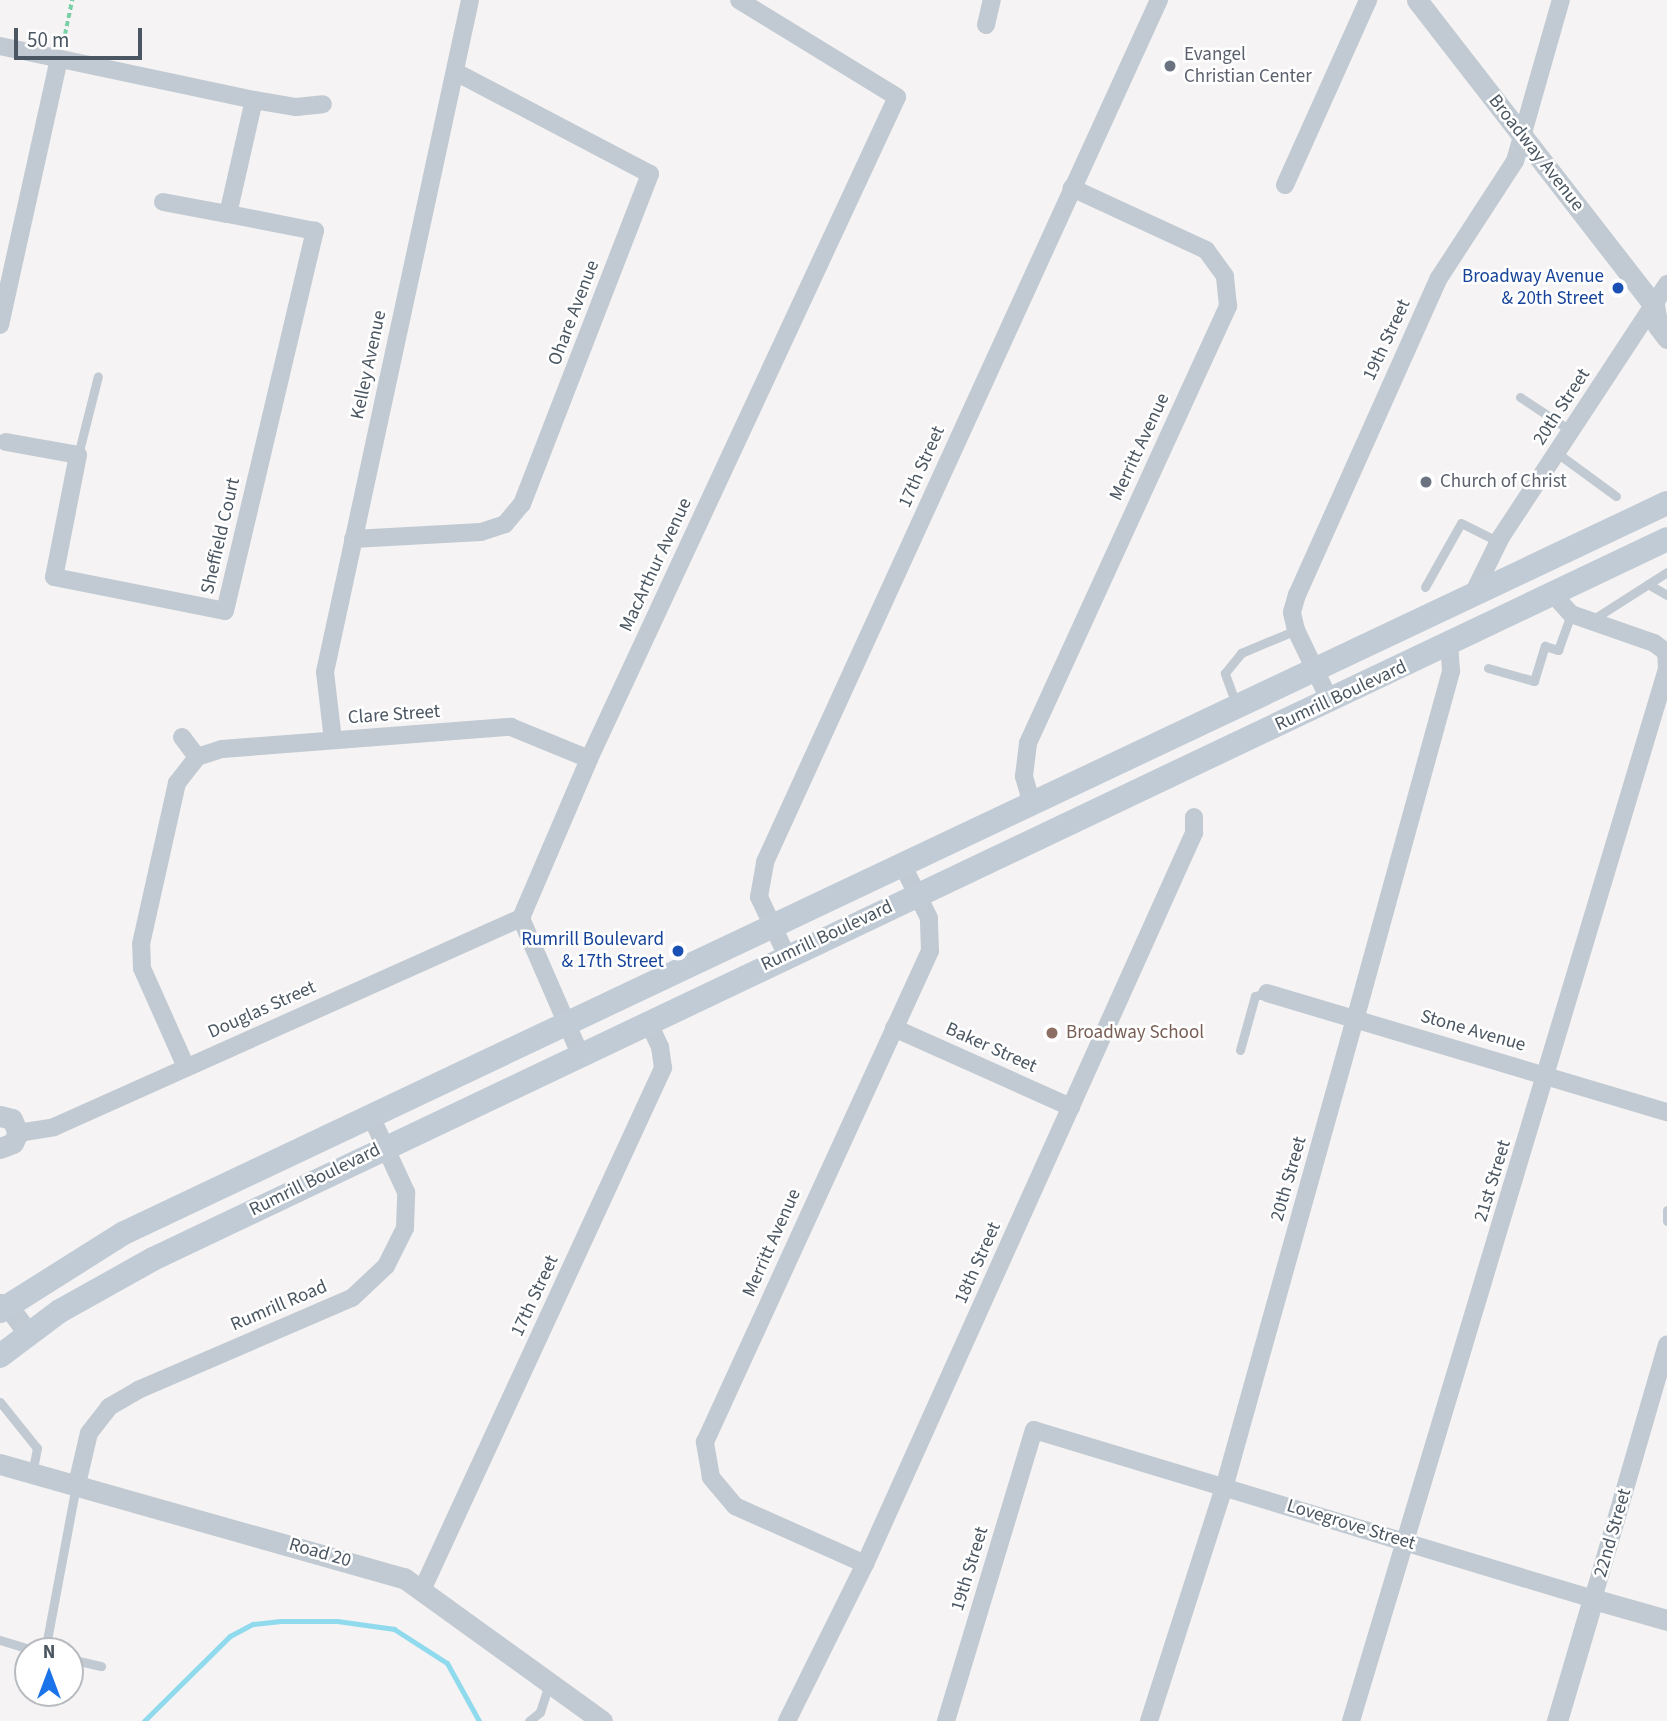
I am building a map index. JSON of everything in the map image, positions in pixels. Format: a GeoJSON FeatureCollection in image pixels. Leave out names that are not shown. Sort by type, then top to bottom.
{"type":"FeatureCollection","features":[{"type":"Feature","properties":{"kind":"main road","name":"Rumrill Boulevard"},"geometry":{"type":"LineString","coordinates":[[2,1307],[124,1233],[370,1114],[1667,503]]}},
{"type":"Feature","properties":{"kind":"main road","name":"Rumrill Boulevard"},"geometry":{"type":"LineString","coordinates":[[0,1356],[28,1333],[153,1259],[786,954],[918,895],[1449,645],[1667,539]]}},
{"type":"Feature","properties":{"kind":"main road"},"geometry":{"type":"LineString","coordinates":[[1449,645],[1451,623],[1495,599],[1505,578]]}},
{"type":"Feature","properties":{"kind":"street","name":"Kelley Avenue"},"geometry":{"type":"LineString","coordinates":[[332,740],[325,672],[470,0]]}},
{"type":"Feature","properties":{"kind":"street"},"geometry":{"type":"LineString","coordinates":[[739,0],[761,5]]}},
{"type":"Feature","properties":{"kind":"street"},"geometry":{"type":"LineString","coordinates":[[986,25],[992,0]]}},
{"type":"Feature","properties":{"kind":"street","name":"17th Street"},"geometry":{"type":"LineString","coordinates":[[786,954],[760,897],[765,862],[1159,0]]}},
{"type":"Feature","properties":{"kind":"street"},"geometry":{"type":"LineString","coordinates":[[1285,185],[1368,0]]}},
{"type":"Feature","properties":{"kind":"street","name":"Broadway Avenue"},"geometry":{"type":"LineString","coordinates":[[1417,0],[1661,308],[1658,326],[1667,338]]}},
{"type":"Feature","properties":{"kind":"street","name":"19th Street"},"geometry":{"type":"LineString","coordinates":[[1329,701],[1296,630],[1292,612],[1297,596],[1439,278],[1515,162],[1561,0]]}},
{"type":"Feature","properties":{"kind":"street","name":"MacArthur Avenue"},"geometry":{"type":"LineString","coordinates":[[521,918],[589,759],[898,97],[761,5]]}},
{"type":"Feature","properties":{"kind":"street"},"geometry":{"type":"LineString","coordinates":[[0,46],[254,100],[296,107],[323,104]]}},
{"type":"Feature","properties":{"kind":"street"},"geometry":{"type":"LineString","coordinates":[[0,325],[8,243],[59,59]]}},
{"type":"Feature","properties":{"kind":"street","name":"Ohare Avenue"},"geometry":{"type":"LineString","coordinates":[[353,538],[481,532],[505,524],[522,504],[650,174],[456,72]]}},
{"type":"Feature","properties":{"kind":"street"},"geometry":{"type":"LineString","coordinates":[[228,214],[254,100]]}},
{"type":"Feature","properties":{"kind":"street","name":"Merritt Avenue"},"geometry":{"type":"LineString","coordinates":[[1031,801],[1024,776],[1028,743],[1228,306],[1225,276],[1206,250],[1072,188]]}},
{"type":"Feature","properties":{"kind":"street","name":"Sheffield Court"},"geometry":{"type":"LineString","coordinates":[[78,455],[54,577],[225,611],[315,231],[163,202]]}},
{"type":"Feature","properties":{"kind":"street","name":"20th Street"},"geometry":{"type":"LineString","coordinates":[[1474,592],[1499,542],[1571,431],[1661,308],[1667,284]]}},
{"type":"Feature","properties":{"kind":"street"},"geometry":{"type":"LineString","coordinates":[[3,441],[78,455]]}},
{"type":"Feature","properties":{"kind":"street"},"geometry":{"type":"LineString","coordinates":[[1553,594],[1571,614],[1654,643],[1666,652]]}},
{"type":"Feature","properties":{"kind":"street","name":"20th Street"},"geometry":{"type":"LineString","coordinates":[[1149,1721],[1224,1488],[1355,1020],[1451,671],[1449,645]]}},
{"type":"Feature","properties":{"kind":"street","name":"21st Street"},"geometry":{"type":"LineString","coordinates":[[1350,1721],[1548,1075],[1667,670],[1666,652]]}},
{"type":"Feature","properties":{"kind":"street","name":"Clare Street"},"geometry":{"type":"LineString","coordinates":[[197,757],[222,749],[511,727],[589,759]]}},
{"type":"Feature","properties":{"kind":"street"},"geometry":{"type":"LineString","coordinates":[[182,737],[197,757],[177,783],[141,944],[142,968],[186,1067]]}},
{"type":"Feature","properties":{"kind":"street","name":"18th Street"},"geometry":{"type":"LineString","coordinates":[[787,1721],[865,1564],[1071,1107],[1194,833],[1194,817]]}},
{"type":"Feature","properties":{"kind":"street","name":"Merritt Avenue"},"geometry":{"type":"LineString","coordinates":[[865,1564],[735,1506],[711,1477],[705,1442],[930,951],[929,918],[902,864]]}},
{"type":"Feature","properties":{"kind":"street"},"geometry":{"type":"LineString","coordinates":[[521,918],[580,1054]]}},
{"type":"Feature","properties":{"kind":"street","name":"Douglas Street"},"geometry":{"type":"LineString","coordinates":[[18,1133],[54,1127],[521,918]]}},
{"type":"Feature","properties":{"kind":"street","name":"Stone Avenue"},"geometry":{"type":"LineString","coordinates":[[1267,993],[1667,1112]]}},
{"type":"Feature","properties":{"kind":"street","name":"17th Street"},"geometry":{"type":"LineString","coordinates":[[424,1588],[663,1068],[660,1047],[648,1021]]}},
{"type":"Feature","properties":{"kind":"street","name":"Baker Street"},"geometry":{"type":"LineString","coordinates":[[894,1028],[1071,1107]]}},
{"type":"Feature","properties":{"kind":"street","name":"Rumrill Road"},"geometry":{"type":"LineString","coordinates":[[77,1484],[89,1433],[109,1407],[138,1390],[352,1298],[386,1266],[405,1228],[406,1192],[370,1114]]}},
{"type":"Feature","properties":{"kind":"street"},"geometry":{"type":"LineString","coordinates":[[0,1116],[12,1119],[18,1133],[13,1143],[0,1148]]}},
{"type":"Feature","properties":{"kind":"street"},"geometry":{"type":"LineString","coordinates":[[2,1307],[28,1333]]}},
{"type":"Feature","properties":{"kind":"street","name":"22nd Street"},"geometry":{"type":"LineString","coordinates":[[1557,1721],[1667,1345]]}},
{"type":"Feature","properties":{"kind":"street","name":"19th Street"},"geometry":{"type":"LineString","coordinates":[[946,1721],[1034,1430]]}},
{"type":"Feature","properties":{"kind":"street","name":"Lovegrove Street"},"geometry":{"type":"LineString","coordinates":[[1034,1430],[1667,1620]]}},
{"type":"Feature","properties":{"kind":"street","name":"Road 20"},"geometry":{"type":"LineString","coordinates":[[0,1464],[382,1570],[424,1588],[602,1721]]}},
{"type":"Feature","properties":{"kind":"lane"},"geometry":{"type":"LineString","coordinates":[[78,455],[98,376]]}},
{"type":"Feature","properties":{"kind":"lane"},"geometry":{"type":"LineString","coordinates":[[1520,397],[1571,431]]}},
{"type":"Feature","properties":{"kind":"lane"},"geometry":{"type":"LineString","coordinates":[[1557,453],[1616,496]]}},
{"type":"Feature","properties":{"kind":"lane"},"geometry":{"type":"LineString","coordinates":[[1425,587],[1461,523],[1499,542]]}},
{"type":"Feature","properties":{"kind":"lane"},"geometry":{"type":"LineString","coordinates":[[1591,620],[1667,572]]}},
{"type":"Feature","properties":{"kind":"lane"},"geometry":{"type":"LineString","coordinates":[[1648,584],[1667,595]]}},
{"type":"Feature","properties":{"kind":"lane"},"geometry":{"type":"LineString","coordinates":[[1488,668],[1534,681],[1545,646],[1558,650],[1571,614]]}},
{"type":"Feature","properties":{"kind":"lane"},"geometry":{"type":"LineString","coordinates":[[1237,706],[1225,673],[1241,653],[1296,630]]}},
{"type":"Feature","properties":{"kind":"lane"},"geometry":{"type":"LineString","coordinates":[[1240,1050],[1255,996],[1267,993]]}},
{"type":"Feature","properties":{"kind":"lane"},"geometry":{"type":"LineString","coordinates":[[1667,1210],[1667,1220]]}},
{"type":"Feature","properties":{"kind":"lane"},"geometry":{"type":"LineString","coordinates":[[1,1405],[37,1448],[32,1473]]}},
{"type":"Feature","properties":{"kind":"lane"},"geometry":{"type":"LineString","coordinates":[[48,1637],[77,1484]]}},
{"type":"Feature","properties":{"kind":"lane"},"geometry":{"type":"LineString","coordinates":[[84,1662],[101,1666]]}},
{"type":"Feature","properties":{"kind":"lane"},"geometry":{"type":"LineString","coordinates":[[529,1721],[540,1712],[549,1684]]}},
{"type":"Feature","properties":{"kind":"path"},"geometry":{"type":"LineString","coordinates":[[59,59],[72,0]]}},
{"type":"Feature","properties":{"kind":"waterway"},"geometry":{"type":"LineString","coordinates":[[144,1721],[230,1636],[253,1624],[281,1621],[337,1621],[394,1629],[447,1663],[479,1721]]}},
{"type":"Feature","properties":{"kind":"place","name":"Evangel Christian Center"},"geometry":{"type":"Point","coordinates":[1170,66]}},
{"type":"Feature","properties":{"kind":"place","name":"Broadway Avenue & 20th Street"},"geometry":{"type":"Point","coordinates":[1618,288]}},
{"type":"Feature","properties":{"kind":"place","name":"Church of Christ"},"geometry":{"type":"Point","coordinates":[1426,482]}},
{"type":"Feature","properties":{"kind":"place","name":"Rumrill Boulevard & 17th Street"},"geometry":{"type":"Point","coordinates":[678,951]}},
{"type":"Feature","properties":{"kind":"place","name":"Broadway School"},"geometry":{"type":"Point","coordinates":[1052,1033]}}]}
